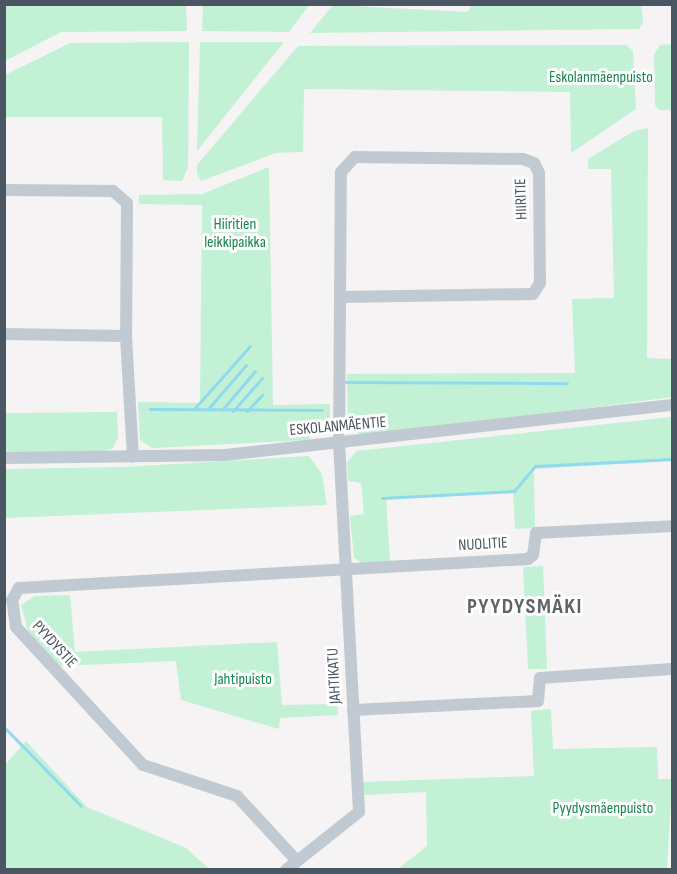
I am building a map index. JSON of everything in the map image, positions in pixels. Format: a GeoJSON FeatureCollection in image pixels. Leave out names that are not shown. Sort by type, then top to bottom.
{"type":"FeatureCollection","features":[{"type":"Feature","properties":{"kind":"street","name":"HIIRITIE"},"geometry":{"type":"LineString","coordinates":[[339,445],[342,172],[346,162],[356,157],[523,159],[534,163],[539,173],[540,283],[533,294],[341,297]]}},
{"type":"Feature","properties":{"kind":"street"},"geometry":{"type":"LineString","coordinates":[[4,190],[113,191],[127,203],[126,336],[133,457]]}},
{"type":"Feature","properties":{"kind":"street"},"geometry":{"type":"LineString","coordinates":[[4,334],[126,336]]}},
{"type":"Feature","properties":{"kind":"street","name":"ESKOLANMÄENTIE"},"geometry":{"type":"LineString","coordinates":[[4,458],[133,457],[339,445],[672,405]]}},
{"type":"Feature","properties":{"kind":"street","name":"JAHTIKATU"},"geometry":{"type":"LineString","coordinates":[[286,870],[359,812],[339,445]]}},
{"type":"Feature","properties":{"kind":"street","name":"NUOLITIE"},"geometry":{"type":"LineString","coordinates":[[346,570],[528,559],[533,555],[536,533],[672,526]]}},
{"type":"Feature","properties":{"kind":"street","name":"PYYDYSTIE"},"geometry":{"type":"LineString","coordinates":[[297,861],[237,796],[143,765],[16,627],[12,600],[19,588],[346,570]]}},
{"type":"Feature","properties":{"kind":"street"},"geometry":{"type":"LineString","coordinates":[[353,710],[538,701],[540,678],[672,669]]}},
{"type":"Feature","properties":{"kind":"green space"},"geometry":{"type":"Polygon","coordinates":[[[5,4],[186,5],[187,31],[61,32],[5,61],[5,4]]]}},
{"type":"Feature","properties":{"kind":"green space"},"geometry":{"type":"Polygon","coordinates":[[[203,4],[309,5],[289,32],[202,31],[203,4]]]}},
{"type":"Feature","properties":{"kind":"green space"},"geometry":{"type":"Polygon","coordinates":[[[473,4],[641,5],[643,23],[639,29],[310,33],[333,5],[467,12],[473,4]]]}},
{"type":"Feature","properties":{"kind":"green space"},"geometry":{"type":"Polygon","coordinates":[[[189,42],[188,167],[182,181],[163,180],[162,117],[5,117],[5,75],[70,43],[189,42]]]}},
{"type":"Feature","properties":{"kind":"green space"},"geometry":{"type":"Polygon","coordinates":[[[200,42],[284,42],[197,151],[200,42]]]}},
{"type":"Feature","properties":{"kind":"green space"},"geometry":{"type":"Polygon","coordinates":[[[672,44],[672,110],[659,110],[655,105],[654,55],[660,45],[672,44]]]}},
{"type":"Feature","properties":{"kind":"green space","name":"Eskolanmäenpuisto"},"geometry":{"type":"Polygon","coordinates":[[[627,45],[633,51],[636,109],[571,153],[570,92],[304,89],[303,152],[276,153],[201,181],[197,173],[197,165],[298,46],[627,45]]]}},
{"type":"Feature","properties":{"kind":"green space"},"geometry":{"type":"Polygon","coordinates":[[[648,128],[647,358],[672,359],[672,397],[370,437],[348,429],[347,374],[575,373],[572,299],[614,298],[611,169],[588,169],[588,159],[634,131],[648,128]]]}},
{"type":"Feature","properties":{"kind":"green space","name":"Hiiritien leikkipaikka"},"geometry":{"type":"Polygon","coordinates":[[[269,167],[273,405],[330,404],[330,418],[314,425],[309,440],[152,448],[140,440],[138,402],[200,403],[202,205],[139,204],[139,195],[202,194],[269,167]]]}},
{"type":"Feature","properties":{"kind":"green space"},"geometry":{"type":"Polygon","coordinates":[[[117,412],[118,438],[113,448],[100,453],[5,453],[4,413],[117,412]]]}},
{"type":"Feature","properties":{"kind":"green space"},"geometry":{"type":"Polygon","coordinates":[[[672,417],[672,461],[534,469],[535,528],[515,529],[513,493],[386,499],[390,561],[362,563],[354,558],[350,516],[364,514],[361,483],[348,481],[347,462],[357,451],[672,417]]]}},
{"type":"Feature","properties":{"kind":"green space"},"geometry":{"type":"Polygon","coordinates":[[[309,456],[322,474],[327,505],[5,518],[5,469],[123,467],[309,456]]]}},
{"type":"Feature","properties":{"kind":"green space"},"geometry":{"type":"Polygon","coordinates":[[[543,566],[547,669],[528,669],[523,567],[543,566]]]}},
{"type":"Feature","properties":{"kind":"green space","name":"Jahtipuisto"},"geometry":{"type":"Polygon","coordinates":[[[70,595],[75,652],[277,642],[282,705],[337,704],[338,715],[280,718],[279,729],[181,700],[176,661],[60,666],[28,631],[21,605],[35,596],[70,595]]]}},
{"type":"Feature","properties":{"kind":"green space","name":"Pyydysmäenpuisto"},"geometry":{"type":"Polygon","coordinates":[[[551,709],[553,749],[657,747],[658,779],[672,779],[667,869],[398,869],[427,846],[426,792],[364,795],[363,782],[534,776],[531,711],[551,709]]]}},
{"type":"Feature","properties":{"kind":"green space"},"geometry":{"type":"Polygon","coordinates":[[[26,741],[87,807],[186,848],[209,869],[5,869],[5,765],[26,741]]]}},
{"type":"Feature","properties":{"kind":"waterway"},"geometry":{"type":"LineString","coordinates":[[194,409],[250,346]]}},
{"type":"Feature","properties":{"kind":"waterway"},"geometry":{"type":"LineString","coordinates":[[208,409],[246,365]]}},
{"type":"Feature","properties":{"kind":"waterway"},"geometry":{"type":"LineString","coordinates":[[222,410],[255,371]]}},
{"type":"Feature","properties":{"kind":"waterway"},"geometry":{"type":"LineString","coordinates":[[233,411],[262,378]]}},
{"type":"Feature","properties":{"kind":"waterway"},"geometry":{"type":"LineString","coordinates":[[346,382],[567,383]]}},
{"type":"Feature","properties":{"kind":"waterway"},"geometry":{"type":"LineString","coordinates":[[247,411],[262,395]]}},
{"type":"Feature","properties":{"kind":"waterway"},"geometry":{"type":"LineString","coordinates":[[150,409],[322,410]]}},
{"type":"Feature","properties":{"kind":"waterway"},"geometry":{"type":"LineString","coordinates":[[382,498],[514,491],[535,466],[672,459]]}},
{"type":"Feature","properties":{"kind":"waterway"},"geometry":{"type":"LineString","coordinates":[[4,727],[81,806]]}},
{"type":"Feature","properties":{"kind":"district","name":"PYYDYSMÄKI"},"geometry":{"type":"Point","coordinates":[525,607]}}]}
